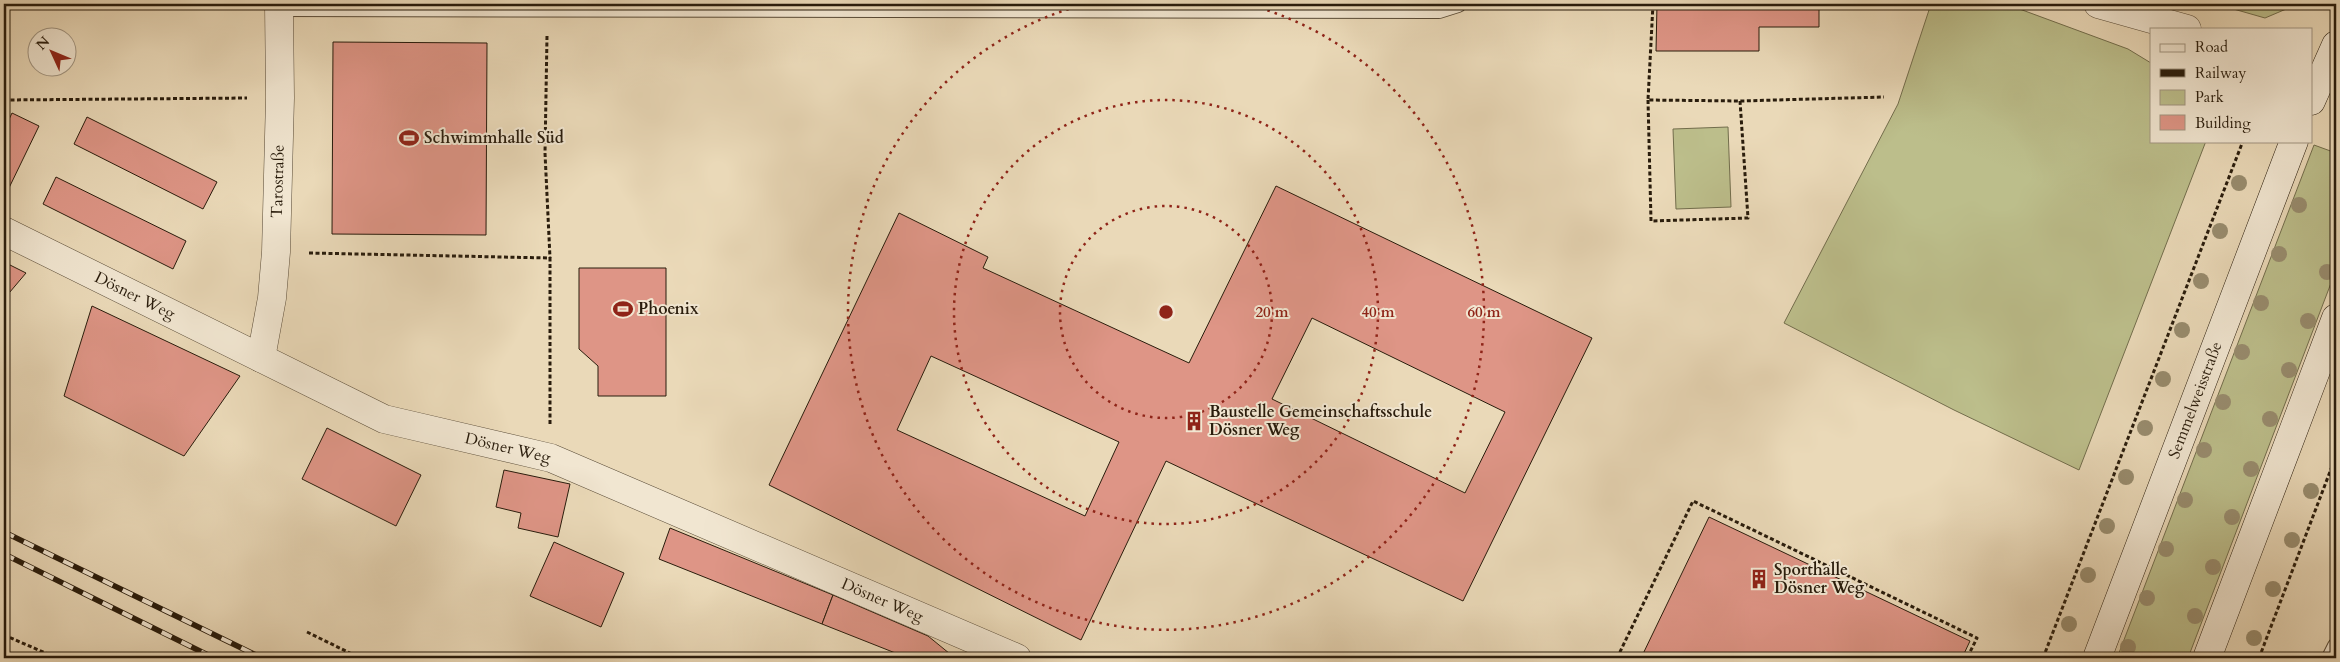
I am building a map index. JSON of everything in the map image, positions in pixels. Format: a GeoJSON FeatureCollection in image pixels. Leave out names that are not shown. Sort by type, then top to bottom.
{"type":"FeatureCollection","features":[{"type":"Feature","properties":{"kind":"street"},"geometry":{"type":"LineString","coordinates":[[2098,4],[2183,28]]}},
{"type":"Feature","properties":{"kind":"street","name":"Tarostraße"},"geometry":{"type":"LineString","coordinates":[[261,358],[272,298],[276,252],[280,98],[279,6]]}},
{"type":"Feature","properties":{"kind":"street"},"geometry":{"type":"LineString","coordinates":[[2312,99],[2328,61]]}},
{"type":"Feature","properties":{"kind":"street","name":"Semmelweisstraße"},"geometry":{"type":"LineString","coordinates":[[2097,658],[2294,142]]}},
{"type":"Feature","properties":{"kind":"street","name":"Dösner Weg"},"geometry":{"type":"LineString","coordinates":[[4,230],[384,419],[551,458],[1017,658]]}},
{"type":"Feature","properties":{"kind":"street"},"geometry":{"type":"LineString","coordinates":[[2207,658],[2336,318]]}},
{"type":"Feature","properties":{"kind":"lane"},"geometry":{"type":"LineString","coordinates":[[279,6],[1439,10],[1458,4]]}},
{"type":"Feature","properties":{"kind":"lane"},"geometry":{"type":"LineString","coordinates":[[2330,658],[2336,646]]}},
{"type":"Feature","properties":{"kind":"path"},"geometry":{"type":"LineString","coordinates":[[1652,4],[1648,100],[1651,221],[1748,218],[1740,101]]}},
{"type":"Feature","properties":{"kind":"path"},"geometry":{"type":"LineString","coordinates":[[547,8],[545,153],[550,258],[551,458]]}},
{"type":"Feature","properties":{"kind":"path"},"geometry":{"type":"LineString","coordinates":[[1648,100],[1740,101],[1884,96]]}},
{"type":"Feature","properties":{"kind":"path"},"geometry":{"type":"LineString","coordinates":[[4,100],[280,98]]}},
{"type":"Feature","properties":{"kind":"path"},"geometry":{"type":"LineString","coordinates":[[2042,658],[2243,142]]}},
{"type":"Feature","properties":{"kind":"path"},"geometry":{"type":"LineString","coordinates":[[276,252],[550,258]]}},
{"type":"Feature","properties":{"kind":"path"},"geometry":{"type":"LineString","coordinates":[[2259,658],[2336,456]]}},
{"type":"Feature","properties":{"kind":"path"},"geometry":{"type":"LineString","coordinates":[[1617,658],[1693,501],[1977,638],[1968,658]]}},
{"type":"Feature","properties":{"kind":"path"},"geometry":{"type":"LineString","coordinates":[[307,632],[360,658]]}},
{"type":"Feature","properties":{"kind":"path"},"geometry":{"type":"LineString","coordinates":[[4,635],[57,658]]}},
{"type":"Feature","properties":{"kind":"green space"},"geometry":{"type":"Polygon","coordinates":[[[1931,4],[2006,4],[2128,49],[2150,62],[2150,142],[2206,142],[2079,470],[1954,410],[1784,323],[1898,104],[1931,4]]]}},
{"type":"Feature","properties":{"kind":"green space"},"geometry":{"type":"Polygon","coordinates":[[[2216,4],[2298,4],[2265,18],[2216,4]]]}},
{"type":"Feature","properties":{"kind":"green space"},"geometry":{"type":"Polygon","coordinates":[[[1728,127],[1731,207],[1676,209],[1673,129],[1728,127]]]}},
{"type":"Feature","properties":{"kind":"green space"},"geometry":{"type":"Polygon","coordinates":[[[2314,145],[2336,153],[2336,270],[2188,658],[2117,658],[2314,145]]]}},
{"type":"Feature","properties":{"kind":"building"},"geometry":{"type":"Polygon","coordinates":[[[1657,4],[1819,4],[1819,27],[1759,27],[1759,51],[1656,51],[1657,4]]]}},
{"type":"Feature","properties":{"kind":"building","name":"Schwimmhalle Süd"},"geometry":{"type":"Polygon","coordinates":[[[333,42],[487,43],[486,235],[332,234],[333,42]]]}},
{"type":"Feature","properties":{"kind":"building"},"geometry":{"type":"Polygon","coordinates":[[[12,113],[39,126],[7,192],[4,190],[4,130],[12,113]]]}},
{"type":"Feature","properties":{"kind":"building"},"geometry":{"type":"Polygon","coordinates":[[[87,117],[217,182],[203,209],[74,144],[87,117]]]}},
{"type":"Feature","properties":{"kind":"building"},"geometry":{"type":"Polygon","coordinates":[[[56,177],[186,241],[173,269],[43,204],[56,177]]]}},
{"type":"Feature","properties":{"kind":"building","name":"Baustelle Gemeinschaftsschule Dösner Weg"},"geometry":{"type":"Polygon","coordinates":[[[1276,186],[1592,338],[1463,601],[1166,461],[1081,640],[769,485],[899,213],[988,257],[983,268],[1189,363],[1276,186]],[[1312,318],[1272,399],[1465,493],[1505,412],[1312,318]],[[931,356],[897,430],[1085,516],[1119,442],[931,356]]]}},
{"type":"Feature","properties":{"kind":"building"},"geometry":{"type":"Polygon","coordinates":[[[4,262],[26,273],[4,299],[4,262]]]}},
{"type":"Feature","properties":{"kind":"building","name":"Phoenix"},"geometry":{"type":"Polygon","coordinates":[[[579,268],[666,268],[666,396],[598,396],[598,366],[579,349],[579,268]]]}},
{"type":"Feature","properties":{"kind":"building"},"geometry":{"type":"Polygon","coordinates":[[[92,306],[240,376],[184,456],[64,396],[92,306]]]}},
{"type":"Feature","properties":{"kind":"building"},"geometry":{"type":"Polygon","coordinates":[[[327,428],[421,475],[396,526],[302,479],[327,428]]]}},
{"type":"Feature","properties":{"kind":"building"},"geometry":{"type":"Polygon","coordinates":[[[504,470],[570,484],[558,537],[518,528],[521,513],[496,507],[504,470]]]}},
{"type":"Feature","properties":{"kind":"building","name":"Sporthalle Dösner Weg"},"geometry":{"type":"Polygon","coordinates":[[[1709,517],[1970,641],[1962,658],[1641,658],[1709,517]]]}},
{"type":"Feature","properties":{"kind":"building"},"geometry":{"type":"Polygon","coordinates":[[[670,528],[833,595],[822,624],[659,559],[670,528]]]}},
{"type":"Feature","properties":{"kind":"building"},"geometry":{"type":"Polygon","coordinates":[[[554,542],[624,573],[601,627],[530,596],[554,542]]]}},
{"type":"Feature","properties":{"kind":"building"},"geometry":{"type":"Polygon","coordinates":[[[833,595],[928,636],[955,658],[908,658],[822,624],[833,595]]]}},
{"type":"Feature","properties":{"kind":"railway"},"geometry":{"type":"LineString","coordinates":[[4,532],[262,658]]}},
{"type":"Feature","properties":{"kind":"railway"},"geometry":{"type":"LineString","coordinates":[[4,554],[214,658]]}},
{"type":"Feature","properties":{"kind":"place","name":"Schwimmhalle Süd"},"geometry":{"type":"Point","coordinates":[409,138]}},
{"type":"Feature","properties":{"kind":"place","name":"Phoenix"},"geometry":{"type":"Point","coordinates":[623,309]}},
{"type":"Feature","properties":{"kind":"place","name":"Baustelle Gemeinschaftsschule Dösner Weg"},"geometry":{"type":"Point","coordinates":[1194,421]}},
{"type":"Feature","properties":{"kind":"place","name":"Sporthalle Dösner Weg"},"geometry":{"type":"Point","coordinates":[1759,579]}}]}
